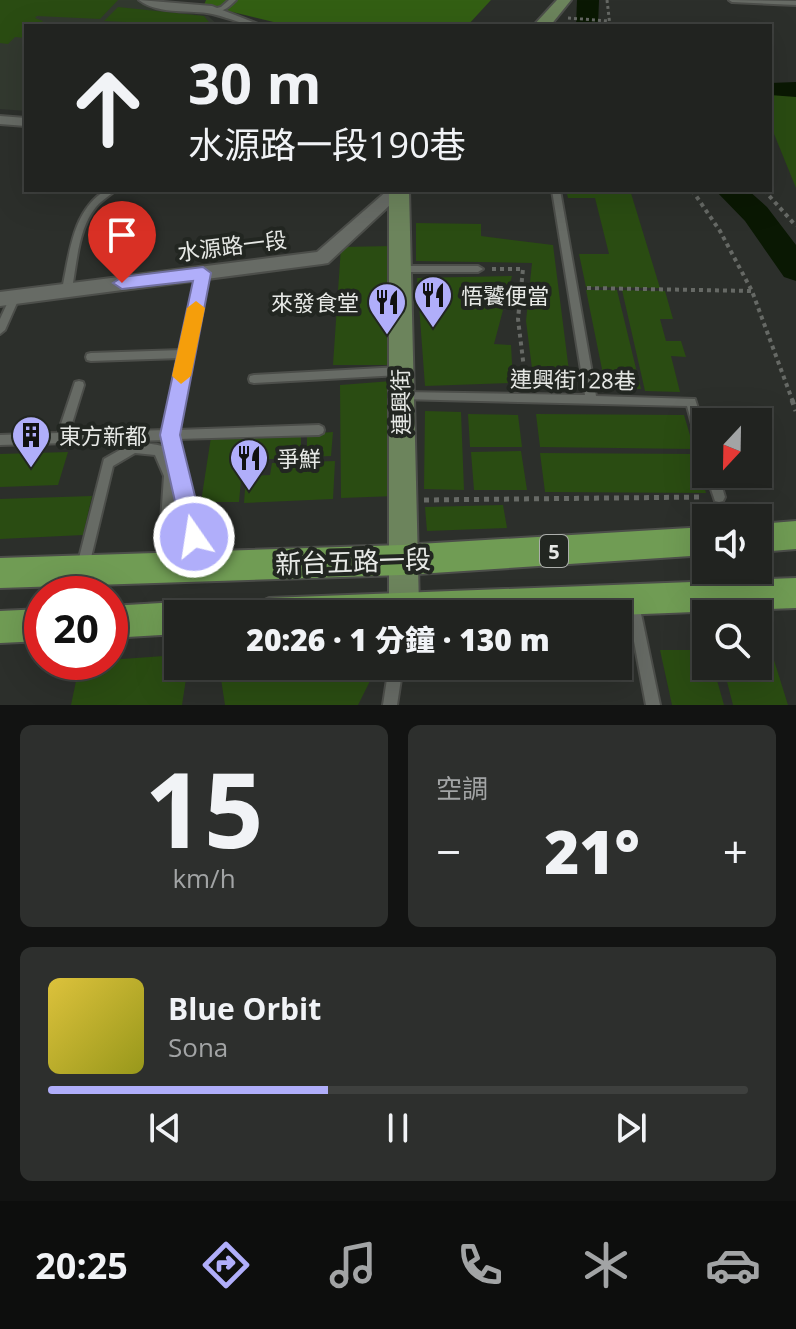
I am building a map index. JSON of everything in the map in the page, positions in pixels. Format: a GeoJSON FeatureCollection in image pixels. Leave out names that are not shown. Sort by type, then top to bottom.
{"type":"FeatureCollection","features":[{"type":"Feature","properties":{"kind":"main road"},"geometry":{"type":"LineString","coordinates":[[772,537],[796,535]]}},
{"type":"Feature","properties":{"kind":"main road","name":"新台五路一段"},"geometry":{"type":"LineString","coordinates":[[0,573],[402,560],[692,542]]}},
{"type":"Feature","properties":{"kind":"main road","name":"新台五路一段"},"geometry":{"type":"LineString","coordinates":[[597,600],[796,593]]}},
{"type":"Feature","properties":{"kind":"main road"},"geometry":{"type":"LineString","coordinates":[[128,621],[164,619]]}},
{"type":"Feature","properties":{"kind":"main road"},"geometry":{"type":"LineString","coordinates":[[0,627],[24,626]]}},
{"type":"Feature","properties":{"kind":"street"},"geometry":{"type":"LineString","coordinates":[[145,0],[157,5],[214,5],[253,24]]}},
{"type":"Feature","properties":{"kind":"street"},"geometry":{"type":"LineString","coordinates":[[543,24],[557,12],[564,0]]}},
{"type":"Feature","properties":{"kind":"street"},"geometry":{"type":"LineString","coordinates":[[0,120],[24,122]]}},
{"type":"Feature","properties":{"kind":"street","name":"水源路一段"},"geometry":{"type":"LineString","coordinates":[[8,298],[322,258],[396,192]]}},
{"type":"Feature","properties":{"kind":"street","name":"連興街"},"geometry":{"type":"LineString","coordinates":[[398,192],[403,600]]}},
{"type":"Feature","properties":{"kind":"lane"},"geometry":{"type":"LineString","coordinates":[[214,5],[223,9],[233,0]]}},
{"type":"Feature","properties":{"kind":"lane"},"geometry":{"type":"LineString","coordinates":[[732,0],[790,3],[796,16]]}},
{"type":"Feature","properties":{"kind":"lane"},"geometry":{"type":"LineString","coordinates":[[67,289],[81,225],[90,205],[109,192]]}},
{"type":"Feature","properties":{"kind":"lane"},"geometry":{"type":"LineString","coordinates":[[556,192],[591,399]]}},
{"type":"Feature","properties":{"kind":"lane"},"geometry":{"type":"LineString","coordinates":[[399,269],[478,269]]}},
{"type":"Feature","properties":{"kind":"lane"},"geometry":{"type":"LineString","coordinates":[[201,566],[170,435],[203,273]]}},
{"type":"Feature","properties":{"kind":"lane"},"geometry":{"type":"LineString","coordinates":[[0,330],[8,298]]}},
{"type":"Feature","properties":{"kind":"lane"},"geometry":{"type":"LineString","coordinates":[[91,357],[186,354]]}},
{"type":"Feature","properties":{"kind":"lane","name":"連興街128巷"},"geometry":{"type":"LineString","coordinates":[[254,379],[400,384],[527,398],[691,402],[693,408]]}},
{"type":"Feature","properties":{"kind":"lane"},"geometry":{"type":"LineString","coordinates":[[62,438],[79,385]]}},
{"type":"Feature","properties":{"kind":"lane"},"geometry":{"type":"LineString","coordinates":[[0,440],[319,430]]}},
{"type":"Feature","properties":{"kind":"lane"},"geometry":{"type":"LineString","coordinates":[[82,570],[108,463],[134,448],[158,450],[170,476],[164,568]]}},
{"type":"Feature","properties":{"kind":"lane"},"geometry":{"type":"LineString","coordinates":[[716,488],[719,497]]}},
{"type":"Feature","properties":{"kind":"lane"},"geometry":{"type":"LineString","coordinates":[[632,598],[653,705]]}},
{"type":"Feature","properties":{"kind":"lane"},"geometry":{"type":"LineString","coordinates":[[390,705],[394,680]]}},
{"type":"Feature","properties":{"kind":"path"},"geometry":{"type":"LineString","coordinates":[[607,0],[610,24]]}},
{"type":"Feature","properties":{"kind":"path"},"geometry":{"type":"LineString","coordinates":[[565,18],[609,21]]}},
{"type":"Feature","properties":{"kind":"path"},"geometry":{"type":"LineString","coordinates":[[693,192],[720,231],[752,291],[796,411]]}},
{"type":"Feature","properties":{"kind":"path"},"geometry":{"type":"LineString","coordinates":[[766,192],[796,226]]}},
{"type":"Feature","properties":{"kind":"path"},"geometry":{"type":"LineString","coordinates":[[478,269],[523,269],[518,319],[527,398]]}},
{"type":"Feature","properties":{"kind":"path"},"geometry":{"type":"LineString","coordinates":[[572,288],[752,291]]}},
{"type":"Feature","properties":{"kind":"path"},"geometry":{"type":"LineString","coordinates":[[401,500],[719,497]]}},
{"type":"Feature","properties":{"kind":"shaded area"},"geometry":{"type":"Polygon","coordinates":[[[0,0],[137,0],[152,9],[208,16],[217,24],[24,24],[24,111],[0,109],[0,0]]]}},
{"type":"Feature","properties":{"kind":"green space"},"geometry":{"type":"Polygon","coordinates":[[[206,0],[491,0],[469,24],[282,24],[204,5],[206,0]]]}},
{"type":"Feature","properties":{"kind":"building"},"geometry":{"type":"Polygon","coordinates":[[[0,0],[118,0],[100,19],[37,16],[35,18],[43,21],[40,24],[24,24],[24,38],[15,37],[8,44],[0,43],[0,0]]]}},
{"type":"Feature","properties":{"kind":"building"},"geometry":{"type":"Polygon","coordinates":[[[118,7],[204,16],[210,24],[169,24],[104,21],[118,7]]]}},
{"type":"Feature","properties":{"kind":"building"},"geometry":{"type":"Polygon","coordinates":[[[772,95],[796,97],[796,188],[772,129],[772,95]]]}},
{"type":"Feature","properties":{"kind":"building"},"geometry":{"type":"Polygon","coordinates":[[[566,192],[631,192],[660,288],[586,287],[579,254],[609,254],[595,198],[568,198],[566,192]]]}},
{"type":"Feature","properties":{"kind":"building"},"geometry":{"type":"Polygon","coordinates":[[[416,223],[481,224],[481,236],[553,245],[569,371],[557,384],[534,384],[526,321],[532,263],[416,261],[416,223]]]}},
{"type":"Feature","properties":{"kind":"building"},"geometry":{"type":"Polygon","coordinates":[[[393,246],[389,365],[333,365],[341,247],[393,246]]]}},
{"type":"Feature","properties":{"kind":"building"},"geometry":{"type":"Polygon","coordinates":[[[512,276],[494,344],[511,345],[513,383],[425,386],[417,278],[512,276]]]}},
{"type":"Feature","properties":{"kind":"building"},"geometry":{"type":"Polygon","coordinates":[[[586,290],[617,290],[641,389],[606,389],[586,290]]]}},
{"type":"Feature","properties":{"kind":"building"},"geometry":{"type":"Polygon","coordinates":[[[622,290],[665,291],[673,319],[660,319],[666,341],[681,341],[686,357],[671,356],[680,392],[645,391],[622,290]]]}},
{"type":"Feature","properties":{"kind":"building"},"geometry":{"type":"Polygon","coordinates":[[[392,381],[396,496],[341,498],[340,385],[392,381]]]}},
{"type":"Feature","properties":{"kind":"building"},"geometry":{"type":"Polygon","coordinates":[[[425,411],[461,412],[464,490],[424,489],[425,411]]]}},
{"type":"Feature","properties":{"kind":"building"},"geometry":{"type":"Polygon","coordinates":[[[468,414],[518,415],[522,447],[470,447],[468,414]]]}},
{"type":"Feature","properties":{"kind":"building"},"geometry":{"type":"Polygon","coordinates":[[[536,414],[684,415],[692,442],[692,449],[540,447],[536,414]]]}},
{"type":"Feature","properties":{"kind":"building"},"geometry":{"type":"Polygon","coordinates":[[[301,432],[301,458],[246,460],[248,435],[301,432]]]}},
{"type":"Feature","properties":{"kind":"building"},"geometry":{"type":"Polygon","coordinates":[[[333,432],[331,456],[307,457],[307,434],[333,432]]]}},
{"type":"Feature","properties":{"kind":"building"},"geometry":{"type":"Polygon","coordinates":[[[245,436],[239,502],[201,502],[211,437],[245,436]]]}},
{"type":"Feature","properties":{"kind":"building"},"geometry":{"type":"Polygon","coordinates":[[[521,451],[527,490],[474,490],[471,452],[521,451]]]}},
{"type":"Feature","properties":{"kind":"building","name":"東方新都"},"geometry":{"type":"Polygon","coordinates":[[[68,452],[58,485],[0,487],[0,454],[68,452]]]}},
{"type":"Feature","properties":{"kind":"building"},"geometry":{"type":"Polygon","coordinates":[[[540,453],[692,454],[692,488],[705,488],[706,493],[545,492],[540,453]]]}},
{"type":"Feature","properties":{"kind":"building"},"geometry":{"type":"Polygon","coordinates":[[[335,461],[333,499],[244,503],[246,476],[270,475],[272,463],[335,461]]]}},
{"type":"Feature","properties":{"kind":"building"},"geometry":{"type":"Polygon","coordinates":[[[92,496],[83,535],[0,539],[0,499],[92,496]]]}},
{"type":"Feature","properties":{"kind":"building"},"geometry":{"type":"Polygon","coordinates":[[[503,505],[507,528],[427,531],[425,507],[503,505]]]}},
{"type":"Feature","properties":{"kind":"building"},"geometry":{"type":"Polygon","coordinates":[[[660,650],[692,650],[692,680],[717,680],[724,705],[672,705],[660,650]]]}},
{"type":"Feature","properties":{"kind":"building"},"geometry":{"type":"Polygon","coordinates":[[[772,654],[788,705],[733,705],[727,680],[772,680],[772,654]]]}},
{"type":"Feature","properties":{"kind":"building"},"geometry":{"type":"Polygon","coordinates":[[[164,656],[164,680],[186,680],[182,705],[71,705],[76,680],[128,680],[128,659],[164,656]]]}},
{"type":"Feature","properties":{"kind":"building"},"geometry":{"type":"Polygon","coordinates":[[[221,680],[370,680],[358,705],[225,705],[221,680]]]}},
{"type":"Feature","properties":{"kind":"waterway"},"geometry":{"type":"LineString","coordinates":[[587,24],[588,0]]}},
{"type":"Feature","properties":{"kind":"waterway"},"geometry":{"type":"LineString","coordinates":[[772,91],[796,90]]}},
{"type":"Feature","properties":{"kind":"waterway"},"geometry":{"type":"LineString","coordinates":[[732,192],[756,214],[796,269]]}},
{"type":"Feature","properties":{"kind":"slow traffic"},"geometry":{"type":"LineString","coordinates":[[181,376],[196,308]]}},
{"type":"Feature","properties":{"kind":"place","name":"悟饕便當"},"geometry":{"type":"Point","coordinates":[433,329]}},
{"type":"Feature","properties":{"kind":"place","name":"來發食堂"},"geometry":{"type":"Point","coordinates":[387,336]}},
{"type":"Feature","properties":{"kind":"place","name":"東方新都"},"geometry":{"type":"Point","coordinates":[31,469]}},
{"type":"Feature","properties":{"kind":"place","name":"爭鮮"},"geometry":{"type":"Point","coordinates":[249,492]}},
{"type":"Feature","properties":{"kind":"route"},"geometry":{"type":"LineString","coordinates":[[122,283],[203,273],[170,435],[194,537]]}}]}
